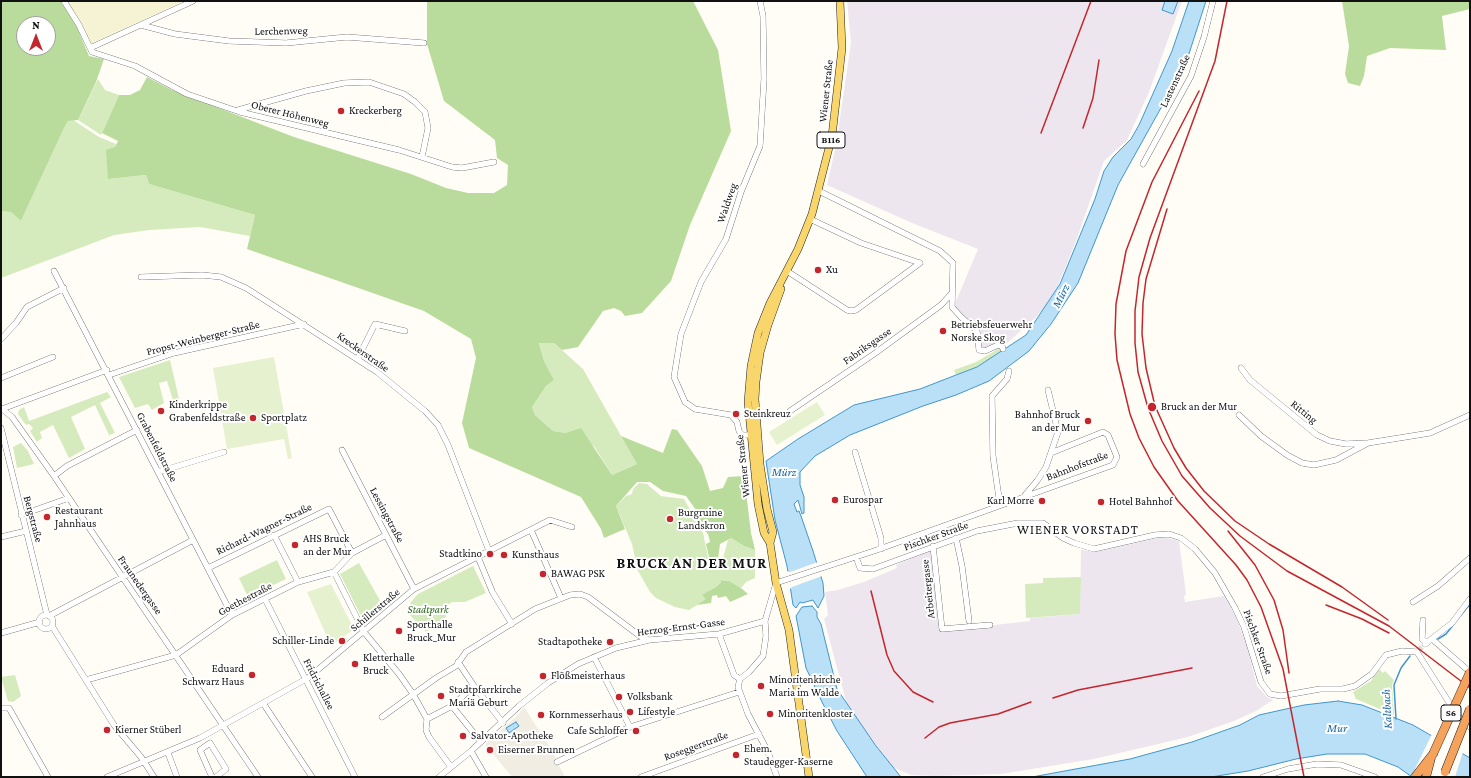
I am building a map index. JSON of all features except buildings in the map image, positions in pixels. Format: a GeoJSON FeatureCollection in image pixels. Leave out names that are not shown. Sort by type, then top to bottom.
{"type":"FeatureCollection","features":[{"type":"Feature","properties":{"kind":"highway","name":"S6"},"geometry":{"type":"LineString","coordinates":[[1426,777],[1433,754],[1470,672]]}},
{"type":"Feature","properties":{"kind":"highway","name":"S6"},"geometry":{"type":"LineString","coordinates":[[1444,775],[1470,709]]}},
{"type":"Feature","properties":{"kind":"highway"},"geometry":{"type":"LineString","coordinates":[[1416,777],[1433,754]]}},
{"type":"Feature","properties":{"kind":"main road","name":"Wiener Straße"},"geometry":{"type":"LineString","coordinates":[[809,777],[789,630],[776,584],[770,543],[764,533],[758,504],[754,435],[748,396],[754,347],[770,303],[788,271],[810,219],[819,191],[832,136],[842,48],[840,1]]}},
{"type":"Feature","properties":{"kind":"street"},"geometry":{"type":"LineString","coordinates":[[64,1],[79,25],[90,48],[193,1]]}},
{"type":"Feature","properties":{"kind":"street","name":"Waldweg"},"geometry":{"type":"LineString","coordinates":[[754,435],[742,435],[739,431],[737,422],[731,415],[694,409],[685,402],[674,377],[681,334],[701,282],[726,239],[741,192],[760,146],[764,79],[763,16],[760,1]]}},
{"type":"Feature","properties":{"kind":"street","name":"Lastenstraße"},"geometry":{"type":"LineString","coordinates":[[1143,164],[1191,76],[1204,37],[1213,1]]}},
{"type":"Feature","properties":{"kind":"street","name":"Lerchenweg"},"geometry":{"type":"LineString","coordinates":[[140,25],[175,34],[229,41],[286,43],[347,37],[424,43]]}},
{"type":"Feature","properties":{"kind":"street","name":"Oberer Höhenweg"},"geometry":{"type":"LineString","coordinates":[[90,48],[92,52],[135,66],[187,94],[236,111],[300,128],[375,144],[422,157],[452,168],[462,168],[494,162]]}},
{"type":"Feature","properties":{"kind":"street"},"geometry":{"type":"LineString","coordinates":[[236,111],[248,109],[306,91],[344,83],[369,82],[404,94],[425,112],[428,128],[422,157]]}},
{"type":"Feature","properties":{"kind":"street"},"geometry":{"type":"LineString","coordinates":[[819,191],[940,251],[953,263],[952,307],[961,317],[978,331],[977,346],[979,350],[985,351],[998,345],[1002,346],[1003,349]]}},
{"type":"Feature","properties":{"kind":"street"},"geometry":{"type":"LineString","coordinates":[[788,271],[847,310],[856,310],[920,263],[861,243],[810,219]]}},
{"type":"Feature","properties":{"kind":"street","name":"Grabenfeldstraße"},"geometry":{"type":"LineString","coordinates":[[54,271],[232,615]]}},
{"type":"Feature","properties":{"kind":"street","name":"Kreckerstraße"},"geometry":{"type":"LineString","coordinates":[[141,277],[202,275],[221,278],[246,288],[358,358],[425,412],[438,425],[490,551]]}},
{"type":"Feature","properties":{"kind":"street"},"geometry":{"type":"LineString","coordinates":[[1,339],[27,307],[64,288]]}},
{"type":"Feature","properties":{"kind":"street","name":"Fabriksgasse"},"geometry":{"type":"LineString","coordinates":[[790,412],[874,354],[941,304],[952,293]]}},
{"type":"Feature","properties":{"kind":"street","name":"Propst-Weinberger-Straße"},"geometry":{"type":"LineString","coordinates":[[1,409],[108,373],[174,353],[304,324]]}},
{"type":"Feature","properties":{"kind":"street"},"geometry":{"type":"LineString","coordinates":[[358,358],[375,324],[405,331]]}},
{"type":"Feature","properties":{"kind":"street"},"geometry":{"type":"LineString","coordinates":[[1,378],[53,357]]}},
{"type":"Feature","properties":{"kind":"street","name":"Ritting"},"geometry":{"type":"LineString","coordinates":[[1241,368],[1250,380],[1317,435],[1330,441],[1346,444],[1368,443]]}},
{"type":"Feature","properties":{"kind":"street"},"geometry":{"type":"LineString","coordinates":[[1000,505],[993,456],[992,396],[1007,379],[1009,371]]}},
{"type":"Feature","properties":{"kind":"street"},"geometry":{"type":"LineString","coordinates":[[1048,390],[1059,428],[1051,453]]}},
{"type":"Feature","properties":{"kind":"street","name":"Fraunedergasse"},"geometry":{"type":"LineString","coordinates":[[1,409],[12,417],[54,476],[258,777]]}},
{"type":"Feature","properties":{"kind":"street"},"geometry":{"type":"LineString","coordinates":[[1239,415],[1261,436],[1296,460],[1308,464],[1320,465],[1368,443],[1430,433],[1470,415]]}},
{"type":"Feature","properties":{"kind":"street","name":"Bergstraße"},"geometry":{"type":"LineString","coordinates":[[1,428],[21,515],[48,616]]}},
{"type":"Feature","properties":{"kind":"street"},"geometry":{"type":"LineString","coordinates":[[54,476],[67,466],[136,430]]}},
{"type":"Feature","properties":{"kind":"street","name":"Bahnhofstraße"},"geometry":{"type":"LineString","coordinates":[[776,584],[856,557],[1113,465],[1117,459],[1108,435],[1103,432],[1051,453],[1046,467],[1037,481],[1020,498]]}},
{"type":"Feature","properties":{"kind":"street","name":"Lessingstraße"},"geometry":{"type":"LineString","coordinates":[[342,450],[414,590]]}},
{"type":"Feature","properties":{"kind":"street"},"geometry":{"type":"LineString","coordinates":[[158,472],[224,452]]}},
{"type":"Feature","properties":{"kind":"street"},"geometry":{"type":"LineString","coordinates":[[855,452],[881,538],[881,548]]}},
{"type":"Feature","properties":{"kind":"street"},"geometry":{"type":"LineString","coordinates":[[21,515],[69,498]]}},
{"type":"Feature","properties":{"kind":"street","name":"Richard-Wagner-Straße"},"geometry":{"type":"LineString","coordinates":[[208,568],[328,509],[352,553]]}},
{"type":"Feature","properties":{"kind":"street","name":"Schillerstraße"},"geometry":{"type":"LineString","coordinates":[[107,777],[168,753],[200,738],[222,724],[305,679],[414,590],[550,520],[572,527]]}},
{"type":"Feature","properties":{"kind":"street","name":"Pischker Straße"},"geometry":{"type":"LineString","coordinates":[[856,557],[860,568],[870,570],[956,538],[999,526],[1035,522],[1043,523],[1063,538],[1074,544],[1094,548],[1162,534],[1182,538],[1204,557],[1226,592],[1244,627],[1264,686],[1268,692],[1281,696],[1320,690],[1343,689],[1355,686],[1372,674],[1386,655],[1402,651],[1418,652],[1453,710],[1470,727]]}},
{"type":"Feature","properties":{"kind":"street"},"geometry":{"type":"LineString","coordinates":[[531,530],[561,598]]}},
{"type":"Feature","properties":{"kind":"street"},"geometry":{"type":"LineString","coordinates":[[1,537],[26,531]]}},
{"type":"Feature","properties":{"kind":"street"},"geometry":{"type":"LineString","coordinates":[[274,535],[298,582]]}},
{"type":"Feature","properties":{"kind":"street"},"geometry":{"type":"LineString","coordinates":[[386,535],[352,553],[334,572],[364,632],[399,674],[413,694],[427,719],[426,730],[429,737],[451,766]]}},
{"type":"Feature","properties":{"kind":"street"},"geometry":{"type":"LineString","coordinates":[[956,538],[962,566],[969,621]]}},
{"type":"Feature","properties":{"kind":"street"},"geometry":{"type":"LineString","coordinates":[[1,633],[40,622],[41,618],[48,616],[193,540]]}},
{"type":"Feature","properties":{"kind":"street","name":"Arbeitergasse"},"geometry":{"type":"LineString","coordinates":[[933,546],[942,629],[990,625]]}},
{"type":"Feature","properties":{"kind":"street"},"geometry":{"type":"LineString","coordinates":[[478,557],[493,592],[512,624]]}},
{"type":"Feature","properties":{"kind":"street"},"geometry":{"type":"LineString","coordinates":[[1413,602],[1438,586],[1470,558]]}},
{"type":"Feature","properties":{"kind":"street","name":"Goethestraße"},"geometry":{"type":"LineString","coordinates":[[86,680],[176,655],[232,615],[298,582],[334,572]]}},
{"type":"Feature","properties":{"kind":"street"},"geometry":{"type":"LineString","coordinates":[[776,584],[765,621],[766,636],[763,656],[738,682],[739,692],[778,776]]}},
{"type":"Feature","properties":{"kind":"street"},"geometry":{"type":"LineString","coordinates":[[382,717],[413,694],[456,666],[466,652],[535,609],[570,594],[580,594],[592,600],[640,636],[648,640]]}},
{"type":"Feature","properties":{"kind":"street","name":"Fridrichallee"},"geometry":{"type":"LineString","coordinates":[[265,599],[355,777]]}},
{"type":"Feature","properties":{"kind":"street"},"geometry":{"type":"LineString","coordinates":[[1423,620],[1422,639],[1426,644],[1452,623],[1470,599]]}},
{"type":"Feature","properties":{"kind":"street"},"geometry":{"type":"LineString","coordinates":[[48,616],[53,621],[52,626],[114,725],[154,777]]}},
{"type":"Feature","properties":{"kind":"street","name":"Herzog-Ernst-Gasse"},"geometry":{"type":"LineString","coordinates":[[439,777],[503,723],[519,706],[562,673],[594,656],[616,648],[648,640],[719,634],[765,621]]}},
{"type":"Feature","properties":{"kind":"street"},"geometry":{"type":"LineString","coordinates":[[40,622],[45,629],[52,626]]}},
{"type":"Feature","properties":{"kind":"street"},"geometry":{"type":"LineString","coordinates":[[719,634],[734,675],[740,679]]}},
{"type":"Feature","properties":{"kind":"street"},"geometry":{"type":"LineString","coordinates":[[1432,639],[1470,672]]}},
{"type":"Feature","properties":{"kind":"street"},"geometry":{"type":"LineString","coordinates":[[594,656],[630,727]]}},
{"type":"Feature","properties":{"kind":"street"},"geometry":{"type":"LineString","coordinates":[[458,662],[474,686],[503,723]]}},
{"type":"Feature","properties":{"kind":"street"},"geometry":{"type":"LineString","coordinates":[[427,719],[452,706],[474,686]]}},
{"type":"Feature","properties":{"kind":"street"},"geometry":{"type":"LineString","coordinates":[[557,762],[630,727],[739,692]]}},
{"type":"Feature","properties":{"kind":"street"},"geometry":{"type":"LineString","coordinates":[[263,703],[312,777]]}},
{"type":"Feature","properties":{"kind":"street"},"geometry":{"type":"LineString","coordinates":[[452,706],[481,742]]}},
{"type":"Feature","properties":{"kind":"street"},"geometry":{"type":"LineString","coordinates":[[3,707],[9,708],[48,777]]}},
{"type":"Feature","properties":{"kind":"street","name":"Roseggerstraße"},"geometry":{"type":"LineString","coordinates":[[641,777],[759,734]]}},
{"type":"Feature","properties":{"kind":"street"},"geometry":{"type":"LineString","coordinates":[[200,738],[205,746]]}},
{"type":"Feature","properties":{"kind":"street"},"geometry":{"type":"LineString","coordinates":[[212,777],[200,750],[210,743],[226,769],[216,777]]}},
{"type":"Feature","properties":{"kind":"street"},"geometry":{"type":"LineString","coordinates":[[471,751],[486,777]]}},
{"type":"Feature","properties":{"kind":"street"},"geometry":{"type":"LineString","coordinates":[[168,753],[178,777]]}},
{"type":"Feature","properties":{"kind":"street"},"geometry":{"type":"LineString","coordinates":[[1263,777],[1288,769],[1317,764],[1341,765],[1375,777]]}},
{"type":"Feature","properties":{"kind":"shaded area"},"geometry":{"type":"Polygon","coordinates":[[[61,1],[184,1],[86,46],[61,1]]]}},
{"type":"Feature","properties":{"kind":"shaded area"},"geometry":{"type":"Polygon","coordinates":[[[847,1],[1182,1],[1149,92],[1127,140],[1104,161],[1076,241],[1053,298],[1035,318],[1005,345],[995,351],[980,348],[979,331],[954,306],[978,249],[912,223],[827,185],[836,145],[851,43],[847,1]]]}},
{"type":"Feature","properties":{"kind":"shaded area"},"geometry":{"type":"Polygon","coordinates":[[[1158,538],[1168,538],[1179,541],[1186,594],[1184,596],[1185,602],[1224,596],[1236,617],[1247,647],[1257,686],[1267,697],[1273,700],[1256,711],[1234,721],[1188,737],[1094,759],[1001,774],[935,776],[911,775],[892,767],[847,705],[824,619],[828,615],[825,592],[838,590],[864,582],[897,568],[896,565],[929,551],[933,553],[942,631],[1030,621],[1030,618],[1080,614],[1081,550],[1096,552],[1158,538]]]}},
{"type":"Feature","properties":{"kind":"shaded area"},"geometry":{"type":"Polygon","coordinates":[[[524,707],[540,732],[542,732],[565,777],[512,777],[485,744],[518,715],[524,707]]]}},
{"type":"Feature","properties":{"kind":"green space"},"geometry":{"type":"Polygon","coordinates":[[[1,1],[61,1],[76,25],[89,56],[104,59],[96,82],[78,120],[68,121],[64,128],[21,221],[11,212],[1,211],[1,1]]]}},
{"type":"Feature","properties":{"kind":"green space"},"geometry":{"type":"Polygon","coordinates":[[[427,1],[693,1],[718,50],[731,131],[690,225],[671,281],[642,313],[625,316],[621,311],[614,308],[603,311],[578,347],[562,350],[554,343],[539,343],[544,361],[554,380],[546,386],[532,407],[535,415],[553,431],[566,433],[581,428],[612,475],[637,464],[621,436],[663,453],[672,429],[677,430],[702,466],[710,491],[723,488],[728,477],[744,476],[751,533],[755,550],[744,546],[731,538],[720,544],[718,559],[709,557],[706,544],[710,542],[708,534],[705,531],[696,510],[686,496],[663,491],[650,482],[637,482],[616,506],[625,529],[604,538],[601,529],[581,497],[469,448],[462,423],[476,358],[471,339],[424,311],[247,249],[255,215],[149,184],[146,175],[108,179],[106,150],[115,147],[118,141],[102,133],[119,95],[130,95],[140,90],[147,77],[172,90],[294,137],[411,174],[446,188],[468,193],[494,193],[507,185],[508,165],[497,158],[495,140],[444,101],[427,44],[427,1]]]}},
{"type":"Feature","properties":{"kind":"green space"},"geometry":{"type":"Polygon","coordinates":[[[1342,1],[1470,1],[1470,9],[1442,16],[1446,50],[1390,48],[1367,56],[1364,76],[1360,86],[1348,83],[1345,74],[1349,46],[1342,1]]]}},
{"type":"Feature","properties":{"kind":"green space"},"geometry":{"type":"Polygon","coordinates":[[[98,79],[105,90],[119,95],[101,135],[78,120],[98,79]]]}},
{"type":"Feature","properties":{"kind":"green space"},"geometry":{"type":"Polygon","coordinates":[[[73,120],[99,137],[116,144],[108,179],[146,175],[149,184],[255,215],[250,236],[200,227],[149,230],[114,235],[1,278],[1,211],[11,212],[21,221],[64,128],[68,121],[73,120]]]}},
{"type":"Feature","properties":{"kind":"green space"},"geometry":{"type":"Polygon","coordinates":[[[539,342],[554,343],[583,369],[637,464],[612,475],[594,446],[566,433],[553,431],[535,415],[532,407],[546,386],[554,380],[544,361],[539,342]]]}},
{"type":"Feature","properties":{"kind":"green space"},"geometry":{"type":"Polygon","coordinates":[[[1000,348],[1001,351],[977,367],[956,375],[954,370],[976,362],[1000,348]]]}},
{"type":"Feature","properties":{"kind":"green space","name":"Sportplatz"},"geometry":{"type":"Polygon","coordinates":[[[274,357],[292,458],[288,459],[284,439],[227,449],[213,368],[274,357]]]}},
{"type":"Feature","properties":{"kind":"green space"},"geometry":{"type":"Polygon","coordinates":[[[170,360],[179,399],[173,400],[167,381],[159,383],[164,403],[152,410],[148,404],[135,408],[119,377],[170,360]]]}},
{"type":"Feature","properties":{"kind":"green space"},"geometry":{"type":"Polygon","coordinates":[[[107,392],[111,397],[100,403],[115,433],[109,435],[95,405],[71,417],[85,449],[69,458],[53,425],[40,432],[42,438],[37,442],[30,431],[33,428],[29,424],[26,425],[18,414],[19,410],[24,407],[29,421],[107,392]]]}},
{"type":"Feature","properties":{"kind":"green space"},"geometry":{"type":"Polygon","coordinates":[[[817,402],[825,415],[777,445],[769,432],[817,402]]]}},
{"type":"Feature","properties":{"kind":"green space"},"geometry":{"type":"Polygon","coordinates":[[[21,443],[28,451],[34,464],[17,468],[13,447],[21,443]]]}},
{"type":"Feature","properties":{"kind":"green space"},"geometry":{"type":"Polygon","coordinates":[[[639,483],[647,484],[661,496],[684,499],[703,533],[708,557],[718,559],[721,565],[728,540],[731,538],[744,546],[755,550],[755,578],[746,582],[741,588],[729,581],[720,580],[721,582],[716,587],[703,595],[707,599],[689,610],[675,607],[656,598],[650,592],[633,562],[635,558],[632,544],[616,506],[626,496],[632,494],[633,489],[639,483]]]}},
{"type":"Feature","properties":{"kind":"green space"},"geometry":{"type":"Polygon","coordinates":[[[277,560],[286,579],[248,597],[239,578],[277,560]]]}},
{"type":"Feature","properties":{"kind":"green space"},"geometry":{"type":"Polygon","coordinates":[[[359,563],[383,606],[362,618],[340,574],[359,563]]]}},
{"type":"Feature","properties":{"kind":"green space","name":"Stadtpark"},"geometry":{"type":"Polygon","coordinates":[[[473,566],[486,593],[465,602],[452,602],[444,607],[446,617],[426,632],[407,612],[412,606],[410,603],[418,594],[473,566]]]}},
{"type":"Feature","properties":{"kind":"green space"},"geometry":{"type":"Polygon","coordinates":[[[1081,577],[1080,614],[1026,618],[1025,584],[1043,583],[1043,578],[1081,577]]]}},
{"type":"Feature","properties":{"kind":"green space"},"geometry":{"type":"Polygon","coordinates":[[[720,580],[729,581],[748,594],[730,602],[726,596],[718,598],[717,595],[712,596],[711,603],[697,605],[706,599],[702,595],[716,587],[721,582],[720,580]]]}},
{"type":"Feature","properties":{"kind":"green space"},"geometry":{"type":"Polygon","coordinates":[[[331,584],[354,629],[331,646],[307,592],[331,584]]]}},
{"type":"Feature","properties":{"kind":"green space"},"geometry":{"type":"Polygon","coordinates":[[[1379,669],[1383,673],[1385,671],[1394,680],[1392,685],[1394,715],[1356,699],[1353,692],[1371,681],[1379,669]]]}},
{"type":"Feature","properties":{"kind":"green space"},"geometry":{"type":"Polygon","coordinates":[[[15,675],[21,696],[13,702],[8,701],[1,677],[15,675]]]}},
{"type":"Feature","properties":{"kind":"water"},"geometry":{"type":"Polygon","coordinates":[[[1165,1],[1178,1],[1173,14],[1162,10],[1165,1]]]}},
{"type":"Feature","properties":{"kind":"water","name":"Mürz"},"geometry":{"type":"Polygon","coordinates":[[[1189,1],[1206,1],[1186,63],[1118,185],[1078,283],[1051,324],[1029,351],[989,381],[850,435],[815,456],[800,472],[800,485],[804,497],[804,513],[802,514],[798,500],[794,504],[797,512],[799,511],[813,551],[823,583],[824,596],[818,608],[813,600],[802,603],[800,602],[796,608],[793,605],[787,566],[775,520],[766,461],[798,439],[854,405],[920,389],[977,367],[1026,335],[1060,284],[1095,199],[1104,171],[1113,157],[1131,139],[1139,125],[1172,51],[1189,1]]]}},
{"type":"Feature","properties":{"kind":"water"},"geometry":{"type":"Polygon","coordinates":[[[812,606],[817,612],[817,617],[821,624],[837,689],[876,746],[901,777],[867,777],[837,731],[806,668],[796,616],[802,607],[812,606]]]}},
{"type":"Feature","properties":{"kind":"water","name":"Mur"},"geometry":{"type":"Polygon","coordinates":[[[1338,701],[1362,705],[1413,725],[1470,758],[1470,777],[1412,777],[1398,767],[1365,754],[1327,754],[1296,759],[1248,771],[1211,777],[1032,777],[1130,759],[1192,742],[1240,725],[1259,715],[1304,705],[1338,701]]]}},
{"type":"Feature","properties":{"kind":"water"},"geometry":{"type":"Polygon","coordinates":[[[516,722],[519,726],[509,733],[506,728],[516,722]]]}},
{"type":"Feature","properties":{"kind":"pier"},"geometry":{"type":"Polygon","coordinates":[[[818,562],[822,576],[792,587],[789,590],[786,571],[790,572],[818,562]]]}},
{"type":"Feature","properties":{"kind":"pier"},"geometry":{"type":"Polygon","coordinates":[[[1432,734],[1463,752],[1455,777],[1411,777],[1432,734]]]}},
{"type":"Feature","properties":{"kind":"waterway","name":"Kaltbach"},"geometry":{"type":"LineString","coordinates":[[1461,615],[1470,604]]}},
{"type":"Feature","properties":{"kind":"waterway","name":"Kaltbach"},"geometry":{"type":"LineString","coordinates":[[1438,639],[1446,634],[1454,624]]}},
{"type":"Feature","properties":{"kind":"waterway","name":"Kaltbach"},"geometry":{"type":"LineString","coordinates":[[1396,719],[1394,685],[1401,668],[1410,656]]}},
{"type":"Feature","properties":{"kind":"tunnel"},"geometry":{"type":"LineString","coordinates":[[1418,651],[1425,644]]}},
{"type":"Feature","properties":{"kind":"railway"},"geometry":{"type":"LineString","coordinates":[[1041,133],[1091,1]]}},
{"type":"Feature","properties":{"kind":"railway"},"geometry":{"type":"LineString","coordinates":[[1227,1],[1215,61],[1150,238],[1139,277],[1135,311],[1135,343],[1138,372],[1148,408],[1162,441],[1182,476],[1210,508],[1240,536],[1287,571],[1389,626],[1470,688]]}},
{"type":"Feature","properties":{"kind":"railway"},"geometry":{"type":"LineString","coordinates":[[1083,128],[1093,98],[1099,60]]}},
{"type":"Feature","properties":{"kind":"railway"},"geometry":{"type":"LineString","coordinates":[[1199,91],[1152,182],[1126,251],[1116,304],[1115,334],[1117,360],[1130,414],[1139,438],[1154,467],[1178,501],[1236,565],[1247,580],[1261,607],[1283,669],[1304,777]]}},
{"type":"Feature","properties":{"kind":"railway"},"geometry":{"type":"LineString","coordinates":[[1167,209],[1146,279],[1143,303],[1142,334],[1146,368],[1155,406],[1174,448],[1186,468],[1204,491],[1235,521],[1269,544],[1342,587],[1388,620]]}},
{"type":"Feature","properties":{"kind":"railway"},"geometry":{"type":"LineString","coordinates":[[1228,531],[1255,565],[1274,600],[1283,630],[1289,673]]}},
{"type":"Feature","properties":{"kind":"railway"},"geometry":{"type":"LineString","coordinates":[[871,591],[887,655],[894,671],[913,692],[933,702]]}},
{"type":"Feature","properties":{"kind":"railway"},"geometry":{"type":"LineString","coordinates":[[1326,605],[1362,619],[1389,633]]}},
{"type":"Feature","properties":{"kind":"railway"},"geometry":{"type":"LineString","coordinates":[[1053,698],[1078,690],[1192,668]]}},
{"type":"Feature","properties":{"kind":"railway"},"geometry":{"type":"LineString","coordinates":[[925,738],[939,727],[950,723],[998,714],[1031,702]]}},
{"type":"Feature","properties":{"kind":"place","name":"Kreckerberg"},"geometry":{"type":"Point","coordinates":[341,111]}},
{"type":"Feature","properties":{"kind":"place","name":"Xu"},"geometry":{"type":"Point","coordinates":[818,270]}},
{"type":"Feature","properties":{"kind":"place","name":"Betriebsfeuerwehr Norske Skog"},"geometry":{"type":"Point","coordinates":[943,331]}},
{"type":"Feature","properties":{"kind":"place","name":"Bruck an der Mur"},"geometry":{"type":"Point","coordinates":[1152,407]}},
{"type":"Feature","properties":{"kind":"place","name":"Kinderkrippe Grabenfeldstraße"},"geometry":{"type":"Point","coordinates":[161,411]}},
{"type":"Feature","properties":{"kind":"place","name":"Steinkreuz"},"geometry":{"type":"Point","coordinates":[736,414]}},
{"type":"Feature","properties":{"kind":"place","name":"Sportplatz"},"geometry":{"type":"Point","coordinates":[253,418]}},
{"type":"Feature","properties":{"kind":"place","name":"Bahnhof Bruck an der Mur"},"geometry":{"type":"Point","coordinates":[1088,421]}},
{"type":"Feature","properties":{"kind":"place","name":"Eurospar"},"geometry":{"type":"Point","coordinates":[835,500]}},
{"type":"Feature","properties":{"kind":"place","name":"Karl Morre"},"geometry":{"type":"Point","coordinates":[1042,501]}},
{"type":"Feature","properties":{"kind":"place","name":"Hotel Bahnhof"},"geometry":{"type":"Point","coordinates":[1101,502]}},
{"type":"Feature","properties":{"kind":"place","name":"Restaurant Jahnhaus"},"geometry":{"type":"Point","coordinates":[47,517]}},
{"type":"Feature","properties":{"kind":"place","name":"Burgruine Landskron"},"geometry":{"type":"Point","coordinates":[670,519]}},
{"type":"Feature","properties":{"kind":"place","name":"AHS Bruck an der Mur"},"geometry":{"type":"Point","coordinates":[295,545]}},
{"type":"Feature","properties":{"kind":"place","name":"Stadtkino"},"geometry":{"type":"Point","coordinates":[490,554]}},
{"type":"Feature","properties":{"kind":"place","name":"Kunsthaus"},"geometry":{"type":"Point","coordinates":[504,555]}},
{"type":"Feature","properties":{"kind":"place","name":"BAWAG PSK"},"geometry":{"type":"Point","coordinates":[543,574]}},
{"type":"Feature","properties":{"kind":"place","name":"Sporthalle Bruck_Mur"},"geometry":{"type":"Point","coordinates":[399,631]}},
{"type":"Feature","properties":{"kind":"place","name":"Schiller-Linde"},"geometry":{"type":"Point","coordinates":[342,641]}},
{"type":"Feature","properties":{"kind":"place","name":"Stadtapotheke"},"geometry":{"type":"Point","coordinates":[610,642]}},
{"type":"Feature","properties":{"kind":"place","name":"Kletterhalle Bruck"},"geometry":{"type":"Point","coordinates":[355,664]}},
{"type":"Feature","properties":{"kind":"place","name":"Eduard Schwarz Haus"},"geometry":{"type":"Point","coordinates":[252,675]}},
{"type":"Feature","properties":{"kind":"place","name":"Flößmeisterhaus"},"geometry":{"type":"Point","coordinates":[543,676]}},
{"type":"Feature","properties":{"kind":"place","name":"Minoritenkirche Maria im Walde"},"geometry":{"type":"Point","coordinates":[761,686]}},
{"type":"Feature","properties":{"kind":"place","name":"Stadtpfarrkirche Mariä Geburt"},"geometry":{"type":"Point","coordinates":[441,696]}},
{"type":"Feature","properties":{"kind":"place","name":"Volksbank"},"geometry":{"type":"Point","coordinates":[619,697]}},
{"type":"Feature","properties":{"kind":"place","name":"Lifestyle"},"geometry":{"type":"Point","coordinates":[630,712]}},
{"type":"Feature","properties":{"kind":"place","name":"Minoritenkloster"},"geometry":{"type":"Point","coordinates":[770,714]}},
{"type":"Feature","properties":{"kind":"place","name":"Kornmesserhaus"},"geometry":{"type":"Point","coordinates":[541,715]}},
{"type":"Feature","properties":{"kind":"place","name":"Kierner Stüberl"},"geometry":{"type":"Point","coordinates":[107,730]}},
{"type":"Feature","properties":{"kind":"place","name":"Cafe Schloffer"},"geometry":{"type":"Point","coordinates":[636,731]}},
{"type":"Feature","properties":{"kind":"place","name":"Salvator-Apotheke"},"geometry":{"type":"Point","coordinates":[463,736]}},
{"type":"Feature","properties":{"kind":"place","name":"Eiserner Brunnen"},"geometry":{"type":"Point","coordinates":[490,750]}},
{"type":"Feature","properties":{"kind":"place","name":"Ehem. Staudegger-Kaserne"},"geometry":{"type":"Point","coordinates":[736,755]}},
{"type":"Feature","properties":{"kind":"district","name":"WIENER VORSTADT"},"geometry":{"type":"Point","coordinates":[1078,530]}},
{"type":"Feature","properties":{"kind":"district","name":"BRUCK AN DER MUR"},"geometry":{"type":"Point","coordinates":[692,563]}}]}
